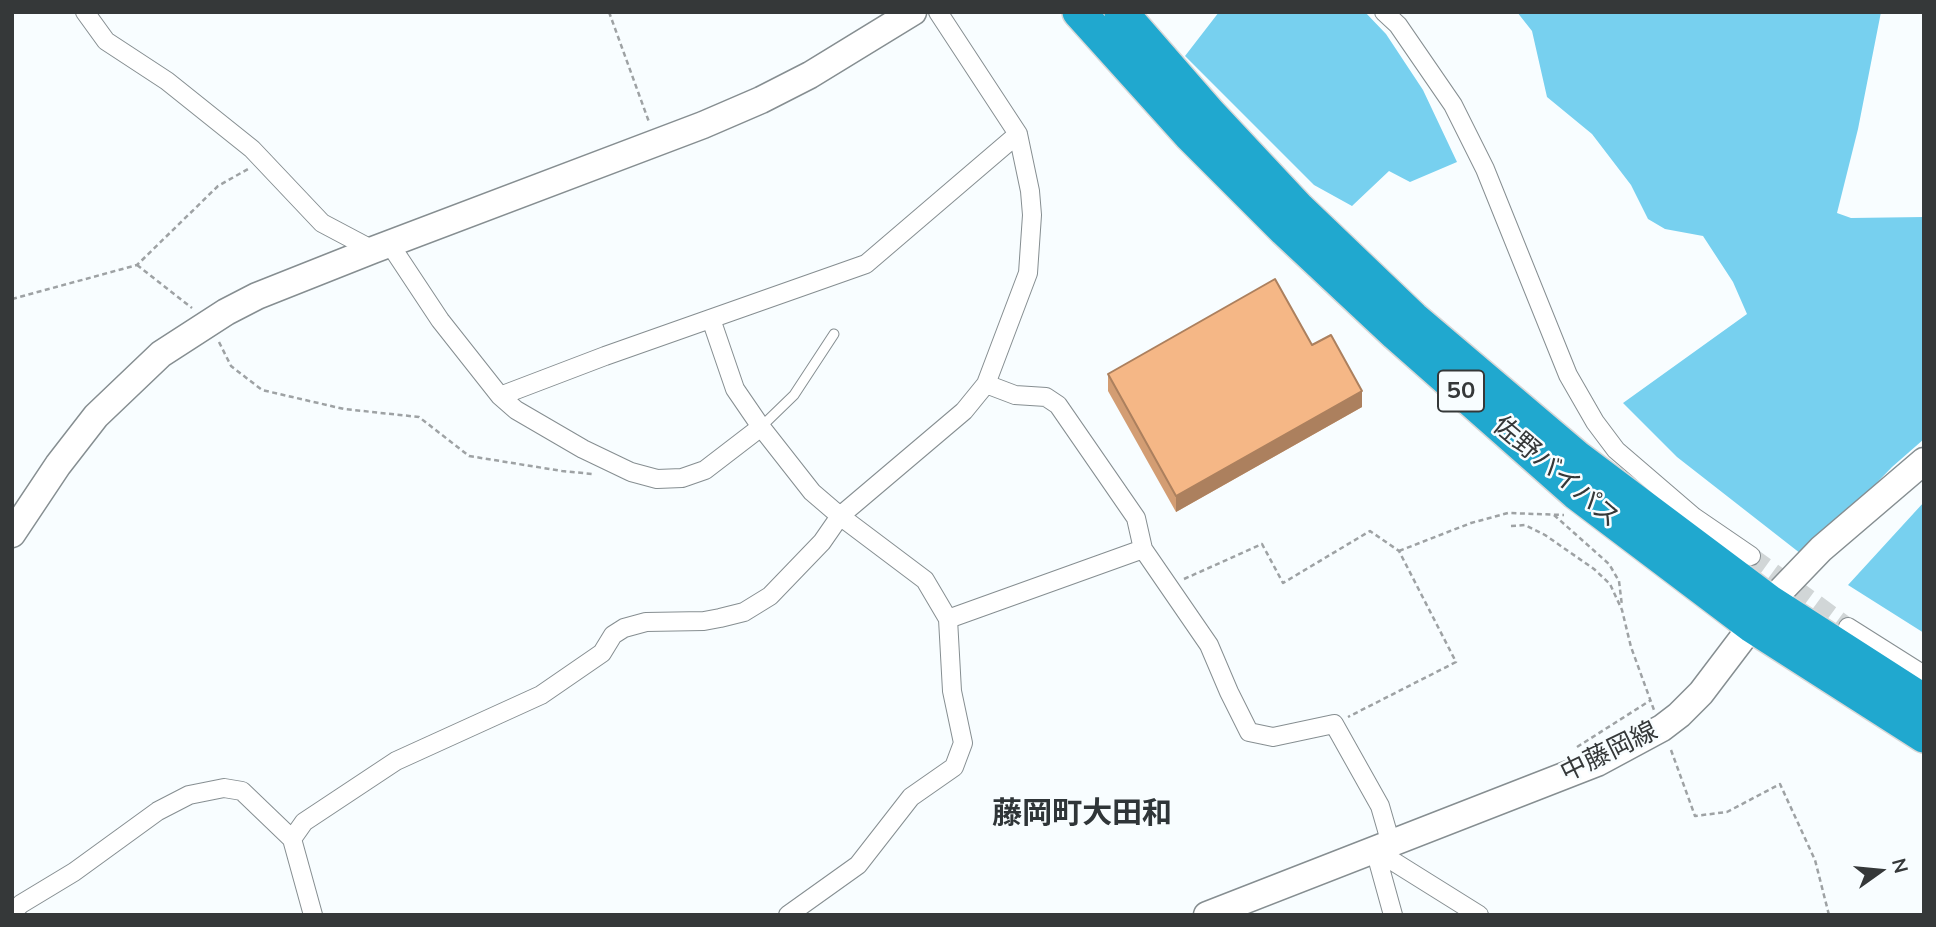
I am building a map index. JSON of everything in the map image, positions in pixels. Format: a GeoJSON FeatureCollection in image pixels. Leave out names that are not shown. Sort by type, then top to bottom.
{"type":"FeatureCollection","features":[{"type":"Feature","properties":{"kind":"highway","name":"佐野バイパス"},"geometry":{"type":"LineString","coordinates":[[1079,12],[1189,134],[1285,230],[1396,334],[1593,505],[1761,614],[1924,701]]}},
{"type":"Feature","properties":{"kind":"highway","name":"佐野バイパス"},"geometry":{"type":"LineString","coordinates":[[1121,12],[1210,114],[1299,209],[1413,318],[1761,614],[1924,737]]}},
{"type":"Feature","properties":{"kind":"street"},"geometry":{"type":"LineString","coordinates":[[85,12],[106,41],[167,81],[252,149],[322,223],[381,246],[500,396],[543,427],[631,472],[657,479],[682,478],[705,470],[761,427]]}},
{"type":"Feature","properties":{"kind":"street"},"geometry":{"type":"LineString","coordinates":[[12,534],[58,465],[96,416],[161,354],[209,321],[257,296],[381,246],[738,110],[810,75],[914,12]]}},
{"type":"Feature","properties":{"kind":"street"},"geometry":{"type":"LineString","coordinates":[[292,839],[304,822],[396,761],[541,695],[602,653],[613,635],[624,628],[646,622],[704,621],[744,612],[770,596],[822,542],[840,516],[964,411],[986,384],[1028,273],[1032,215],[1030,191],[1018,134],[938,12]]}},
{"type":"Feature","properties":{"kind":"street"},"geometry":{"type":"LineString","coordinates":[[1384,12],[1398,25],[1453,105],[1485,169],[1568,375],[1595,422],[1616,450],[1694,517],[1751,556]]}},
{"type":"Feature","properties":{"kind":"street"},"geometry":{"type":"LineString","coordinates":[[500,396],[866,264],[1018,134]]}},
{"type":"Feature","properties":{"kind":"street"},"geometry":{"type":"LineString","coordinates":[[711,319],[735,389],[812,492],[925,580],[948,619],[952,691],[963,743],[954,767],[911,797],[858,865],[788,915]]}},
{"type":"Feature","properties":{"kind":"street"},"geometry":{"type":"LineString","coordinates":[[986,384],[1015,395],[1046,397],[1058,405],[1136,518],[1143,549],[1209,645],[1228,692],[1249,732],[1273,737],[1334,724],[1380,806],[1393,915]]}},
{"type":"Feature","properties":{"kind":"street","name":"中藤岡線"},"geometry":{"type":"LineString","coordinates":[[1207,915],[1597,763],[1662,728],[1701,693],[1761,614],[1821,549],[1924,461]]}},
{"type":"Feature","properties":{"kind":"street"},"geometry":{"type":"LineString","coordinates":[[948,619],[1143,549]]}},
{"type":"Feature","properties":{"kind":"street"},"geometry":{"type":"LineString","coordinates":[[1848,627],[1924,675]]}},
{"type":"Feature","properties":{"kind":"street"},"geometry":{"type":"LineString","coordinates":[[12,913],[21,904],[74,872],[158,811],[190,795],[224,788],[242,791],[292,839],[313,915]]}},
{"type":"Feature","properties":{"kind":"street"},"geometry":{"type":"LineString","coordinates":[[1383,847],[1479,915]]}},
{"type":"Feature","properties":{"kind":"lane"},"geometry":{"type":"LineString","coordinates":[[761,427],[794,395],[834,334]]}},
{"type":"Feature","properties":{"kind":"path"},"geometry":{"type":"LineString","coordinates":[[609,12],[656,142]]}},
{"type":"Feature","properties":{"kind":"path"},"geometry":{"type":"LineString","coordinates":[[12,299],[136,265],[218,186],[252,166]]}},
{"type":"Feature","properties":{"kind":"path"},"geometry":{"type":"LineString","coordinates":[[136,265],[209,321],[231,366],[262,390],[344,409],[419,417],[469,456],[562,471],[604,475],[631,472]]}},
{"type":"Feature","properties":{"kind":"path"},"geometry":{"type":"LineString","coordinates":[[1399,551],[1471,523],[1508,513],[1576,514],[1586,512],[1593,505]]}},
{"type":"Feature","properties":{"kind":"path"},"geometry":{"type":"LineString","coordinates":[[1554,515],[1609,564],[1619,581],[1623,598],[1622,610]]}},
{"type":"Feature","properties":{"kind":"path"},"geometry":{"type":"LineString","coordinates":[[1511,526],[1525,525],[1545,536],[1594,569],[1610,584],[1622,610],[1631,647],[1654,709]]}},
{"type":"Feature","properties":{"kind":"path"},"geometry":{"type":"LineString","coordinates":[[1168,586],[1262,544],[1283,583],[1370,531],[1399,551],[1456,662],[1334,724]]}},
{"type":"Feature","properties":{"kind":"path"},"geometry":{"type":"LineString","coordinates":[[1671,750],[1695,816],[1727,812],[1780,784],[1815,860],[1829,915]]}},
{"type":"Feature","properties":{"kind":"shaded area"},"geometry":{"type":"Polygon","coordinates":[[[1219,12],[1365,12],[1386,34],[1423,90],[1457,162],[1410,182],[1389,171],[1352,206],[1314,185],[1185,56],[1219,12]]]}},
{"type":"Feature","properties":{"kind":"shaded area"},"geometry":{"type":"Polygon","coordinates":[[[1517,12],[1881,12],[1858,129],[1837,213],[1851,218],[1924,217],[1924,439],[1892,467],[1805,557],[1677,457],[1623,403],[1747,314],[1733,282],[1703,236],[1665,229],[1648,219],[1631,185],[1592,134],[1547,97],[1532,31],[1517,12]]]}},
{"type":"Feature","properties":{"kind":"shaded area"},"geometry":{"type":"Polygon","coordinates":[[[1924,502],[1924,633],[1848,585],[1924,502]]]}},
{"type":"Feature","properties":{"kind":"building"},"geometry":{"type":"Polygon","coordinates":[[[1275,279],[1312,345],[1331,335],[1362,391],[1176,496],[1108,374],[1275,279]]]}},
{"type":"Feature","properties":{"kind":"tunnel"},"geometry":{"type":"LineString","coordinates":[[1751,556],[1848,627]]}},
{"type":"Feature","properties":{"kind":"district","name":"藤岡町大田和"},"geometry":{"type":"Point","coordinates":[1082,814]}}]}
